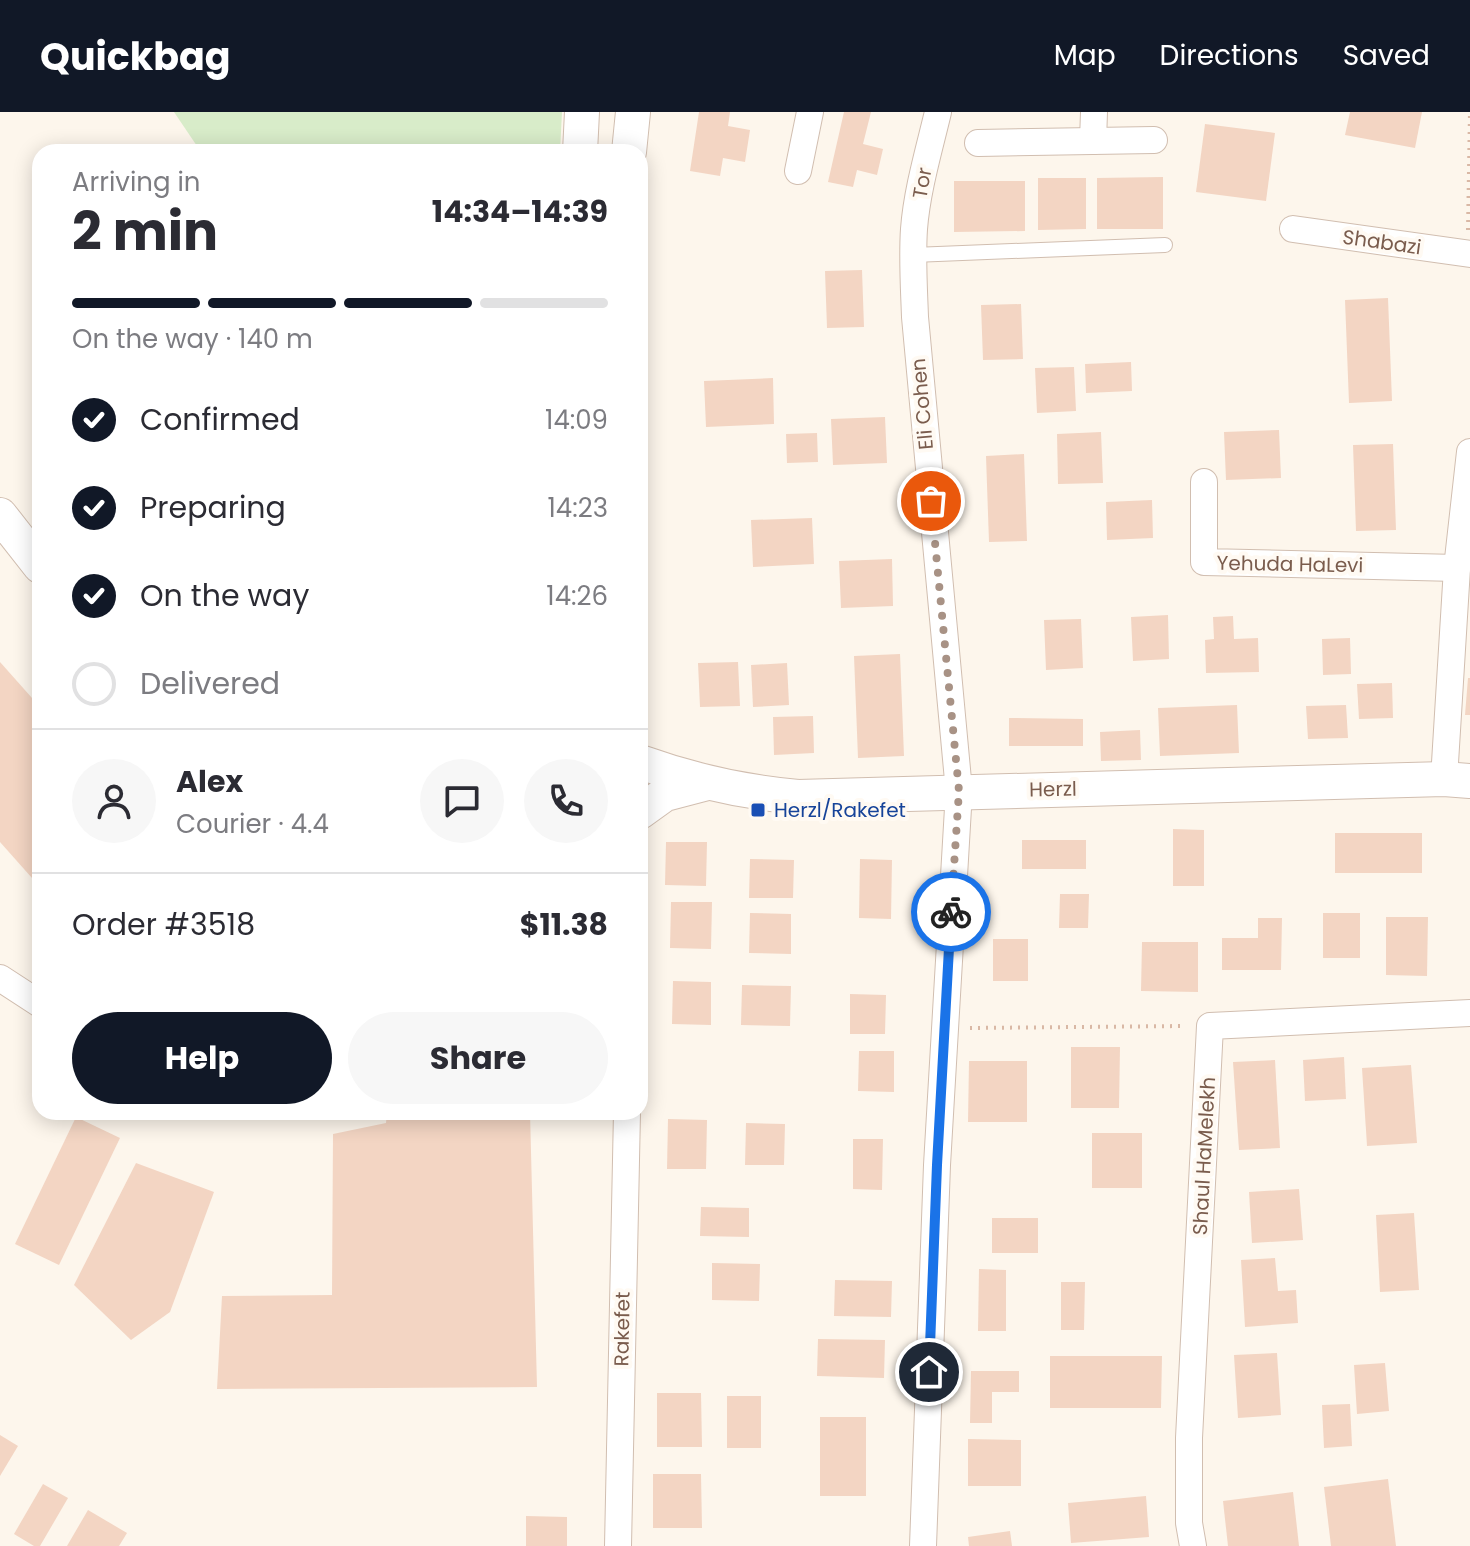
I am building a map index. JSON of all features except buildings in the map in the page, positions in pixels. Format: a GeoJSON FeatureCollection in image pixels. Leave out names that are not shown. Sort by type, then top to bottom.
{"type":"FeatureCollection","features":[{"type":"Feature","properties":{"kind":"street"},"geometry":{"type":"LineString","coordinates":[[580,144],[582,112]]}},
{"type":"Feature","properties":{"kind":"street"},"geometry":{"type":"LineString","coordinates":[[630,144],[633,112]]}},
{"type":"Feature","properties":{"kind":"street"},"geometry":{"type":"LineString","coordinates":[[798,171],[810,112]]}},
{"type":"Feature","properties":{"kind":"street","name":"Tor"},"geometry":{"type":"LineString","coordinates":[[913,255],[914,226],[938,112]]}},
{"type":"Feature","properties":{"kind":"street"},"geometry":{"type":"LineString","coordinates":[[1093,141],[1094,112]]}},
{"type":"Feature","properties":{"kind":"street"},"geometry":{"type":"LineString","coordinates":[[978,143],[1154,140]]}},
{"type":"Feature","properties":{"kind":"street","name":"Shabazi"},"geometry":{"type":"LineString","coordinates":[[1293,229],[1469,254]]}},
{"type":"Feature","properties":{"kind":"street","name":"Eli Cohen"},"geometry":{"type":"LineString","coordinates":[[913,255],[915,317],[959,791],[944,1028],[923,1546]]}},
{"type":"Feature","properties":{"kind":"street"},"geometry":{"type":"LineString","coordinates":[[1457,780],[1457,568],[1469,469]]}},
{"type":"Feature","properties":{"kind":"street","name":"Yehuda HaLevi"},"geometry":{"type":"LineString","coordinates":[[1204,482],[1204,562],[1457,568]]}},
{"type":"Feature","properties":{"kind":"street"},"geometry":{"type":"LineString","coordinates":[[0,515],[32,556]]}},
{"type":"Feature","properties":{"kind":"street","name":"Herzl"},"geometry":{"type":"LineString","coordinates":[[648,765],[748,792],[798,797],[1457,780]]}},
{"type":"Feature","properties":{"kind":"street"},"geometry":{"type":"LineString","coordinates":[[648,806],[665,794],[707,783]]}},
{"type":"Feature","properties":{"kind":"street"},"geometry":{"type":"LineString","coordinates":[[0,978],[32,999]]}},
{"type":"Feature","properties":{"kind":"street"},"geometry":{"type":"LineString","coordinates":[[1210,1026],[1470,1013]]}},
{"type":"Feature","properties":{"kind":"street","name":"Shaul HaMelekh"},"geometry":{"type":"LineString","coordinates":[[1193,1546],[1189,1523],[1189,1438],[1210,1026]]}},
{"type":"Feature","properties":{"kind":"street","name":"Rakefet"},"geometry":{"type":"LineString","coordinates":[[618,1546],[627,1120]]}},
{"type":"Feature","properties":{"kind":"lane"},"geometry":{"type":"LineString","coordinates":[[913,255],[1165,245]]}},
{"type":"Feature","properties":{"kind":"path"},"geometry":{"type":"LineString","coordinates":[[1469,254],[1470,112]]}},
{"type":"Feature","properties":{"kind":"path"},"geometry":{"type":"LineString","coordinates":[[944,1028],[1210,1026]]}},
{"type":"Feature","properties":{"kind":"green space"},"geometry":{"type":"Polygon","coordinates":[[[174,112],[562,112],[560,144],[196,144],[174,112]]]}},
{"type":"Feature","properties":{"kind":"way so far"},"geometry":{"type":"LineString","coordinates":[[931,501],[959,791],[951,912]]}},
{"type":"Feature","properties":{"kind":"place","name":"Herzl/Rakefet"},"geometry":{"type":"Point","coordinates":[758,810]}},
{"type":"Feature","properties":{"kind":"route"},"geometry":{"type":"LineString","coordinates":[[929,1372],[951,912]]}}]}
